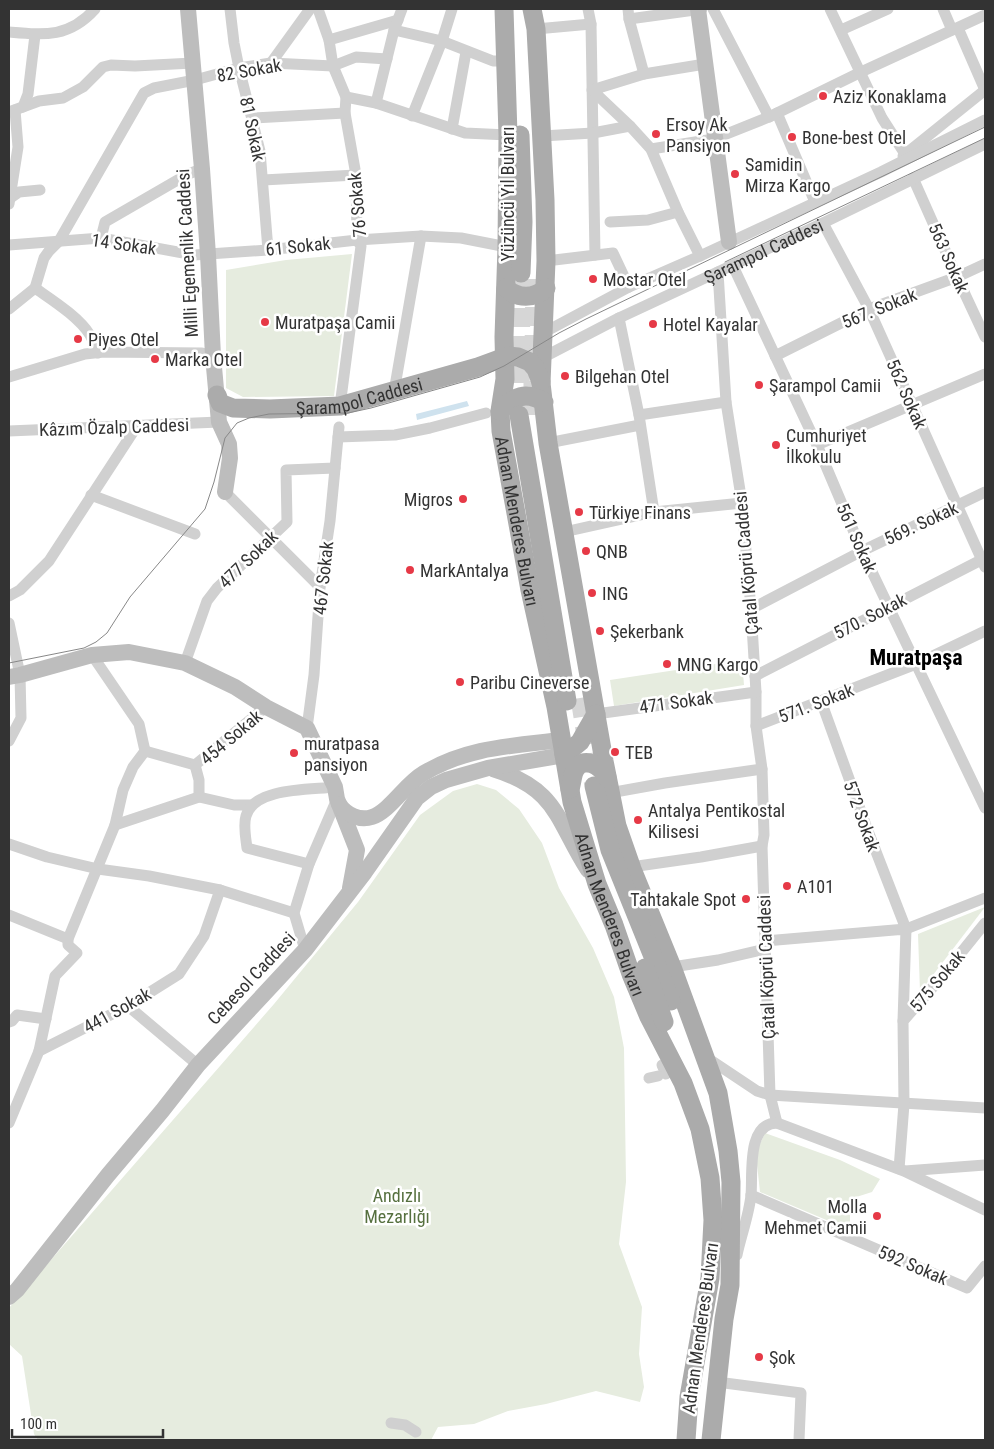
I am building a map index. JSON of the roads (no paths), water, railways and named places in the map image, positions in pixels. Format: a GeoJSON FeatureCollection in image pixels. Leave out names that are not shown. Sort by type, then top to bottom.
{"type":"FeatureCollection","features":[{"type":"Feature","properties":{"kind":"main road","name":"Milli Egemenlik Caddesi"},"geometry":{"type":"LineString","coordinates":[[188,9],[202,169],[213,356],[219,422],[229,444],[230,458],[225,492]]}},
{"type":"Feature","properties":{"kind":"main road","name":"Yüzüncü Yıl Bulvarı"},"geometry":{"type":"LineString","coordinates":[[504,9],[508,135],[504,337],[505,379]]}},
{"type":"Feature","properties":{"kind":"main road","name":"Yüzüncü Yıl Bulvarı"},"geometry":{"type":"LineString","coordinates":[[510,9],[521,146],[523,222],[534,269],[546,288],[542,358]]}},
{"type":"Feature","properties":{"kind":"main road","name":"Yüzüncü Yıl Bulvarı"},"geometry":{"type":"LineString","coordinates":[[527,9],[535,192],[534,269]]}},
{"type":"Feature","properties":{"kind":"main road","name":"Yüzüncü Yıl Bulvarı"},"geometry":{"type":"LineString","coordinates":[[532,9],[536,29],[542,136],[534,269]]}},
{"type":"Feature","properties":{"kind":"main road"},"geometry":{"type":"LineString","coordinates":[[698,9],[729,242]]}},
{"type":"Feature","properties":{"kind":"main road"},"geometry":{"type":"LineString","coordinates":[[506,288],[510,293],[525,297],[539,294],[546,288]]}},
{"type":"Feature","properties":{"kind":"main road"},"geometry":{"type":"LineString","coordinates":[[478,368],[495,352],[504,337]]}},
{"type":"Feature","properties":{"kind":"main road"},"geometry":{"type":"LineString","coordinates":[[504,357],[518,357],[530,362],[536,369],[541,383]]}},
{"type":"Feature","properties":{"kind":"main road","name":"Şarampol Caddesi"},"geometry":{"type":"LineString","coordinates":[[217,395],[220,403],[233,408],[270,409],[340,406],[478,368],[504,357]]}},
{"type":"Feature","properties":{"kind":"main road","name":"Adnan Menderes Bulvarı"},"geometry":{"type":"LineString","coordinates":[[542,358],[541,383],[532,411],[567,702],[562,747],[595,783],[617,826],[632,869],[672,967],[718,1093],[728,1152],[731,1182],[730,1285],[716,1382],[711,1440]]}},
{"type":"Feature","properties":{"kind":"main road","name":"Adnan Menderes Bulvarı"},"geometry":{"type":"LineString","coordinates":[[505,379],[493,412],[501,430],[530,590],[567,702]]}},
{"type":"Feature","properties":{"kind":"main road"},"geometry":{"type":"LineString","coordinates":[[493,412],[508,402],[522,396],[537,398],[532,411]]}},
{"type":"Feature","properties":{"kind":"main road","name":"Adnan Menderes Bulvarı"},"geometry":{"type":"LineString","coordinates":[[532,411],[548,443],[564,532],[596,714],[595,783],[610,850],[675,1010],[728,1152]]}},
{"type":"Feature","properties":{"kind":"main road"},"geometry":{"type":"LineString","coordinates":[[14,676],[92,655],[129,652],[185,662],[235,687],[307,728],[343,810],[356,818],[369,818],[382,814],[408,784],[451,759],[480,751],[532,744],[562,747],[580,742],[592,748],[597,844],[647,973],[683,1083]]}},
{"type":"Feature","properties":{"kind":"main road"},"geometry":{"type":"LineString","coordinates":[[532,744],[549,730],[553,721],[567,702]]}},
{"type":"Feature","properties":{"kind":"main road"},"geometry":{"type":"LineString","coordinates":[[580,742],[596,714]]}},
{"type":"Feature","properties":{"kind":"main road","name":"Cebesol Caddesi"},"geometry":{"type":"LineString","coordinates":[[9,1297],[17,1290],[198,1065],[305,950],[350,892],[417,798],[431,787],[446,780],[562,747]]}},
{"type":"Feature","properties":{"kind":"main road"},"geometry":{"type":"LineString","coordinates":[[488,768],[512,775],[532,786],[546,798],[561,820],[580,857],[597,884]]}},
{"type":"Feature","properties":{"kind":"main road","name":"Adnan Menderes Bulvarı"},"geometry":{"type":"LineString","coordinates":[[595,783],[572,802],[597,884],[631,974],[649,1017],[683,1083],[700,1129],[710,1178],[713,1220],[710,1278],[689,1397],[686,1440]]}},
{"type":"Feature","properties":{"kind":"main road"},"geometry":{"type":"LineString","coordinates":[[336,793],[357,850],[350,892]]}},
{"type":"Feature","properties":{"kind":"street"},"geometry":{"type":"LineString","coordinates":[[9,32],[35,34],[69,30],[88,17],[94,9]]}},
{"type":"Feature","properties":{"kind":"street","name":"81 Sokak"},"geometry":{"type":"LineString","coordinates":[[230,9],[239,68],[260,150],[268,250]]}},
{"type":"Feature","properties":{"kind":"street"},"geometry":{"type":"LineString","coordinates":[[271,63],[310,9]]}},
{"type":"Feature","properties":{"kind":"street","name":"76 Sokak"},"geometry":{"type":"LineString","coordinates":[[318,9],[329,40],[333,66],[346,97],[345,113],[356,175],[356,240],[361,246],[340,406]]}},
{"type":"Feature","properties":{"kind":"street"},"geometry":{"type":"LineString","coordinates":[[412,116],[452,9]]}},
{"type":"Feature","properties":{"kind":"street"},"geometry":{"type":"LineString","coordinates":[[588,9],[591,24],[595,255]]}},
{"type":"Feature","properties":{"kind":"street"},"geometry":{"type":"LineString","coordinates":[[644,74],[629,14],[702,9]]}},
{"type":"Feature","properties":{"kind":"street"},"geometry":{"type":"LineString","coordinates":[[713,9],[773,115],[815,202]]}},
{"type":"Feature","properties":{"kind":"street"},"geometry":{"type":"LineString","coordinates":[[830,9],[882,118],[905,154]]}},
{"type":"Feature","properties":{"kind":"street"},"geometry":{"type":"LineString","coordinates":[[841,30],[888,9]]}},
{"type":"Feature","properties":{"kind":"street"},"geometry":{"type":"LineString","coordinates":[[881,172],[985,90],[955,29],[942,9]]}},
{"type":"Feature","properties":{"kind":"street"},"geometry":{"type":"LineString","coordinates":[[651,150],[714,139],[773,115],[985,15]]}},
{"type":"Feature","properties":{"kind":"street"},"geometry":{"type":"LineString","coordinates":[[376,103],[398,19]]}},
{"type":"Feature","properties":{"kind":"street"},"geometry":{"type":"LineString","coordinates":[[329,40],[398,19],[466,52],[493,61],[505,61]]}},
{"type":"Feature","properties":{"kind":"street"},"geometry":{"type":"LineString","coordinates":[[536,29],[591,24]]}},
{"type":"Feature","properties":{"kind":"street"},"geometry":{"type":"LineString","coordinates":[[9,200],[18,147],[16,110],[28,94],[35,34]]}},
{"type":"Feature","properties":{"kind":"street"},"geometry":{"type":"LineString","coordinates":[[452,129],[466,52]]}},
{"type":"Feature","properties":{"kind":"street"},"geometry":{"type":"LineString","coordinates":[[333,66],[356,57],[387,60]]}},
{"type":"Feature","properties":{"kind":"street"},"geometry":{"type":"LineString","coordinates":[[16,110],[39,101],[63,98],[83,87],[103,67],[112,64],[134,66],[193,63]]}},
{"type":"Feature","properties":{"kind":"street","name":"82 Sokak"},"geometry":{"type":"LineString","coordinates":[[35,288],[44,258],[60,241],[144,93],[154,88],[195,80],[239,68],[271,63],[333,66]]}},
{"type":"Feature","properties":{"kind":"street"},"geometry":{"type":"LineString","coordinates":[[592,90],[644,74],[705,64]]}},
{"type":"Feature","properties":{"kind":"street"},"geometry":{"type":"LineString","coordinates":[[592,90],[630,126],[651,150],[678,212],[700,256]]}},
{"type":"Feature","properties":{"kind":"street"},"geometry":{"type":"LineString","coordinates":[[346,97],[376,103],[465,133],[508,135]]}},
{"type":"Feature","properties":{"kind":"street"},"geometry":{"type":"LineString","coordinates":[[253,118],[345,113]]}},
{"type":"Feature","properties":{"kind":"street","name":"Şarampol Caddesi"},"geometry":{"type":"LineString","coordinates":[[543,333],[629,287],[881,172],[985,120]]}},
{"type":"Feature","properties":{"kind":"street"},"geometry":{"type":"LineString","coordinates":[[542,136],[593,133],[630,126]]}},
{"type":"Feature","properties":{"kind":"street","name":"Şarampol Caddesi"},"geometry":{"type":"LineString","coordinates":[[542,358],[619,318],[734,266],[985,144]]}},
{"type":"Feature","properties":{"kind":"street"},"geometry":{"type":"LineString","coordinates":[[101,238],[105,222],[188,174],[202,169]]}},
{"type":"Feature","properties":{"kind":"street"},"geometry":{"type":"LineString","coordinates":[[263,180],[356,175]]}},
{"type":"Feature","properties":{"kind":"street","name":"563 Sokak"},"geometry":{"type":"LineString","coordinates":[[913,178],[956,278],[985,337]]}},
{"type":"Feature","properties":{"kind":"street"},"geometry":{"type":"LineString","coordinates":[[9,200],[19,192],[40,190]]}},
{"type":"Feature","properties":{"kind":"street"},"geometry":{"type":"LineString","coordinates":[[610,222],[648,220],[678,212]]}},
{"type":"Feature","properties":{"kind":"street","name":"562 Sokak"},"geometry":{"type":"LineString","coordinates":[[823,223],[869,309],[913,404],[956,506],[984,562]]}},
{"type":"Feature","properties":{"kind":"street"},"geometry":{"type":"LineString","coordinates":[[394,392],[421,236]]}},
{"type":"Feature","properties":{"kind":"street","name":"61 Sokak"},"geometry":{"type":"LineString","coordinates":[[208,254],[421,236],[461,238],[507,248]]}},
{"type":"Feature","properties":{"kind":"street","name":"14 Sokak"},"geometry":{"type":"LineString","coordinates":[[9,245],[101,238],[194,255],[208,254]]}},
{"type":"Feature","properties":{"kind":"street"},"geometry":{"type":"LineString","coordinates":[[534,269],[595,255],[613,253],[629,287]]}},
{"type":"Feature","properties":{"kind":"street","name":"567. Sokak"},"geometry":{"type":"LineString","coordinates":[[775,356],[869,309],[956,278],[985,264]]}},
{"type":"Feature","properties":{"kind":"street","name":"561 Sokak"},"geometry":{"type":"LineString","coordinates":[[734,266],[818,445],[862,551],[985,808]]}},
{"type":"Feature","properties":{"kind":"street","name":"Çatal Köprü Caddesi"},"geometry":{"type":"LineString","coordinates":[[718,272],[726,402],[742,503],[751,609],[756,726],[762,769],[764,834],[762,846],[770,1095],[777,1123]]}},
{"type":"Feature","properties":{"kind":"street"},"geometry":{"type":"LineString","coordinates":[[11,304],[35,288],[78,322],[89,334],[98,353]]}},
{"type":"Feature","properties":{"kind":"street"},"geometry":{"type":"LineString","coordinates":[[619,318],[640,420],[654,512]]}},
{"type":"Feature","properties":{"kind":"street"},"geometry":{"type":"LineString","coordinates":[[9,377],[85,354],[202,353],[213,356]]}},
{"type":"Feature","properties":{"kind":"street"},"geometry":{"type":"LineString","coordinates":[[818,445],[985,374]]}},
{"type":"Feature","properties":{"kind":"street"},"geometry":{"type":"LineString","coordinates":[[548,443],[640,420],[726,402]]}},
{"type":"Feature","properties":{"kind":"street","name":"467 Sokak"},"geometry":{"type":"LineString","coordinates":[[307,728],[314,675],[320,587],[330,521],[339,432],[395,435],[493,412]]}},
{"type":"Feature","properties":{"kind":"street","name":"Kâzım Özalp Caddesi"},"geometry":{"type":"LineString","coordinates":[[9,431],[219,422]]}},
{"type":"Feature","properties":{"kind":"street"},"geometry":{"type":"LineString","coordinates":[[9,596],[20,590],[49,562],[137,426]]}},
{"type":"Feature","properties":{"kind":"street","name":"477 Sokak"},"geometry":{"type":"LineString","coordinates":[[185,662],[207,601],[217,588],[287,522],[286,470],[335,468]]}},
{"type":"Feature","properties":{"kind":"street"},"geometry":{"type":"LineString","coordinates":[[225,492],[320,587]]}},
{"type":"Feature","properties":{"kind":"street","name":"569. Sokak"},"geometry":{"type":"LineString","coordinates":[[751,609],[862,551],[985,492]]}},
{"type":"Feature","properties":{"kind":"street"},"geometry":{"type":"LineString","coordinates":[[91,495],[195,534]]}},
{"type":"Feature","properties":{"kind":"street"},"geometry":{"type":"LineString","coordinates":[[564,532],[654,512],[742,503]]}},
{"type":"Feature","properties":{"kind":"street","name":"570. Sokak"},"geometry":{"type":"LineString","coordinates":[[755,676],[888,607],[984,562]]}},
{"type":"Feature","properties":{"kind":"street"},"geometry":{"type":"LineString","coordinates":[[9,623],[14,676],[21,718],[9,741]]}},
{"type":"Feature","properties":{"kind":"street","name":"571. Sokak"},"geometry":{"type":"LineString","coordinates":[[756,726],[916,664],[985,631]]}},
{"type":"Feature","properties":{"kind":"street"},"geometry":{"type":"LineString","coordinates":[[9,1123],[40,1051],[55,976],[77,953],[68,945],[68,939],[115,825],[123,790],[133,767],[145,751],[140,724],[92,655]]}},
{"type":"Feature","properties":{"kind":"street","name":"471 Sokak"},"geometry":{"type":"LineString","coordinates":[[596,714],[756,692]]}},
{"type":"Feature","properties":{"kind":"street","name":"572 Sokak"},"geometry":{"type":"LineString","coordinates":[[821,701],[906,929]]}},
{"type":"Feature","properties":{"kind":"street","name":"454 Sokak"},"geometry":{"type":"LineString","coordinates":[[199,797],[199,780],[195,765],[266,706]]}},
{"type":"Feature","properties":{"kind":"street"},"geometry":{"type":"LineString","coordinates":[[145,751],[195,765]]}},
{"type":"Feature","properties":{"kind":"street"},"geometry":{"type":"LineString","coordinates":[[595,783],[665,783],[762,769]]}},
{"type":"Feature","properties":{"kind":"street"},"geometry":{"type":"LineString","coordinates":[[305,950],[294,913],[309,864],[336,793],[279,792],[267,796],[252,805],[245,817],[247,848],[309,864]]}},
{"type":"Feature","properties":{"kind":"street"},"geometry":{"type":"LineString","coordinates":[[115,825],[199,797],[234,805],[252,805]]}},
{"type":"Feature","properties":{"kind":"street"},"geometry":{"type":"LineString","coordinates":[[9,844],[98,869],[148,876],[220,890],[294,913]]}},
{"type":"Feature","properties":{"kind":"street"},"geometry":{"type":"LineString","coordinates":[[632,869],[638,866],[701,858],[762,846]]}},
{"type":"Feature","properties":{"kind":"street","name":"441 Sokak"},"geometry":{"type":"LineString","coordinates":[[40,1051],[128,1006],[179,974],[204,936],[220,890]]}},
{"type":"Feature","properties":{"kind":"street"},"geometry":{"type":"LineString","coordinates":[[672,967],[718,960],[765,945],[906,929],[985,898]]}},
{"type":"Feature","properties":{"kind":"street"},"geometry":{"type":"LineString","coordinates":[[9,915],[68,939]]}},
{"type":"Feature","properties":{"kind":"street","name":"575 Sokak"},"geometry":{"type":"LineString","coordinates":[[901,1170],[904,1104],[903,1021],[985,923]]}},
{"type":"Feature","properties":{"kind":"street"},"geometry":{"type":"LineString","coordinates":[[903,1021],[906,929]]}},
{"type":"Feature","properties":{"kind":"street"},"geometry":{"type":"LineString","coordinates":[[128,1006],[198,1065]]}},
{"type":"Feature","properties":{"kind":"street"},"geometry":{"type":"LineString","coordinates":[[9,1022],[17,1015],[46,1019]]}},
{"type":"Feature","properties":{"kind":"street"},"geometry":{"type":"LineString","coordinates":[[704,1056],[757,1091],[770,1095],[985,1108]]}},
{"type":"Feature","properties":{"kind":"street"},"geometry":{"type":"LineString","coordinates":[[730,1285],[751,1196],[752,1161],[756,1140],[761,1130],[769,1123],[777,1123],[901,1170],[985,1210]]}},
{"type":"Feature","properties":{"kind":"street"},"geometry":{"type":"LineString","coordinates":[[901,1170],[985,1165]]}},
{"type":"Feature","properties":{"kind":"street","name":"592 Sokak"},"geometry":{"type":"LineString","coordinates":[[751,1196],[967,1288],[985,1266]]}},
{"type":"Feature","properties":{"kind":"street"},"geometry":{"type":"LineString","coordinates":[[716,1382],[801,1393],[799,1440]]}},
{"type":"Feature","properties":{"kind":"street"},"geometry":{"type":"LineString","coordinates":[[392,1423],[405,1425],[416,1432]]}},
{"type":"Feature","properties":{"kind":"water"},"geometry":{"type":"Polygon","coordinates":[[[467,401],[469,406],[417,420],[416,414],[467,401]]]}},
{"type":"Feature","properties":{"kind":"tunnel"},"geometry":{"type":"LineString","coordinates":[[520,411],[521,273]]}},
{"type":"Feature","properties":{"kind":"tunnel"},"geometry":{"type":"LineString","coordinates":[[534,354],[535,273]]}},
{"type":"Feature","properties":{"kind":"tunnel"},"geometry":{"type":"LineString","coordinates":[[533,381],[533,415]]}},
{"type":"Feature","properties":{"kind":"tunnel"},"geometry":{"type":"LineString","coordinates":[[580,698],[594,786]]}},
{"type":"Feature","properties":{"kind":"tram line"},"geometry":{"type":"LineString","coordinates":[[9,663],[84,648],[96,642],[107,633],[130,597],[205,509],[225,438],[237,423],[249,418],[269,414],[348,413],[480,377],[504,366],[586,319],[985,127]]}},
{"type":"Feature","properties":{"kind":"tram line"},"geometry":{"type":"LineString","coordinates":[[725,262],[985,138]]}},
{"type":"Feature","properties":{"kind":"place","name":"Aziz Konaklama"},"geometry":{"type":"Point","coordinates":[823,96]}},
{"type":"Feature","properties":{"kind":"place","name":"Ersoy Ak Pansiyon"},"geometry":{"type":"Point","coordinates":[656,134]}},
{"type":"Feature","properties":{"kind":"place","name":"Bone-best Otel"},"geometry":{"type":"Point","coordinates":[792,137]}},
{"type":"Feature","properties":{"kind":"place","name":"Samidin Mirza Kargo"},"geometry":{"type":"Point","coordinates":[735,174]}},
{"type":"Feature","properties":{"kind":"place","name":"Mostar Otel"},"geometry":{"type":"Point","coordinates":[593,279]}},
{"type":"Feature","properties":{"kind":"place","name":"Muratpaşa Camii"},"geometry":{"type":"Point","coordinates":[265,322]}},
{"type":"Feature","properties":{"kind":"place","name":"Hotel Kayalar"},"geometry":{"type":"Point","coordinates":[653,324]}},
{"type":"Feature","properties":{"kind":"place","name":"Piyes Otel"},"geometry":{"type":"Point","coordinates":[78,339]}},
{"type":"Feature","properties":{"kind":"place","name":"Marka Otel"},"geometry":{"type":"Point","coordinates":[155,359]}},
{"type":"Feature","properties":{"kind":"place","name":"Bilgehan Otel"},"geometry":{"type":"Point","coordinates":[565,376]}},
{"type":"Feature","properties":{"kind":"place","name":"Şarampol Camii"},"geometry":{"type":"Point","coordinates":[759,385]}},
{"type":"Feature","properties":{"kind":"place","name":"Cumhuriyet İlkokulu"},"geometry":{"type":"Point","coordinates":[776,445]}},
{"type":"Feature","properties":{"kind":"place","name":"Migros"},"geometry":{"type":"Point","coordinates":[463,499]}},
{"type":"Feature","properties":{"kind":"place","name":"Türkiye Finans"},"geometry":{"type":"Point","coordinates":[579,512]}},
{"type":"Feature","properties":{"kind":"place","name":"QNB"},"geometry":{"type":"Point","coordinates":[586,551]}},
{"type":"Feature","properties":{"kind":"place","name":"MarkAntalya"},"geometry":{"type":"Point","coordinates":[410,570]}},
{"type":"Feature","properties":{"kind":"place","name":"ING"},"geometry":{"type":"Point","coordinates":[592,593]}},
{"type":"Feature","properties":{"kind":"place","name":"Şekerbank"},"geometry":{"type":"Point","coordinates":[600,631]}},
{"type":"Feature","properties":{"kind":"place","name":"MNG Kargo"},"geometry":{"type":"Point","coordinates":[667,664]}},
{"type":"Feature","properties":{"kind":"place","name":"Paribu Cineverse"},"geometry":{"type":"Point","coordinates":[460,682]}},
{"type":"Feature","properties":{"kind":"place","name":"TEB"},"geometry":{"type":"Point","coordinates":[615,752]}},
{"type":"Feature","properties":{"kind":"place","name":"muratpasa pansiyon"},"geometry":{"type":"Point","coordinates":[294,753]}},
{"type":"Feature","properties":{"kind":"place","name":"Antalya Pentikostal Kilisesi"},"geometry":{"type":"Point","coordinates":[638,820]}},
{"type":"Feature","properties":{"kind":"place","name":"A101"},"geometry":{"type":"Point","coordinates":[787,886]}},
{"type":"Feature","properties":{"kind":"place","name":"Tahtakale Spot"},"geometry":{"type":"Point","coordinates":[746,899]}},
{"type":"Feature","properties":{"kind":"place","name":"Molla Mehmet Camii"},"geometry":{"type":"Point","coordinates":[877,1216]}},
{"type":"Feature","properties":{"kind":"place","name":"Şok"},"geometry":{"type":"Point","coordinates":[759,1357]}},
{"type":"Feature","properties":{"kind":"district","name":"Muratpaşa"},"geometry":{"type":"Point","coordinates":[916,657]}},
{"type":"Feature","properties":{"kind":"park label","name":"Andızlı Mezarlığı"},"geometry":{"type":"Point","coordinates":[397,1205]}}]}
